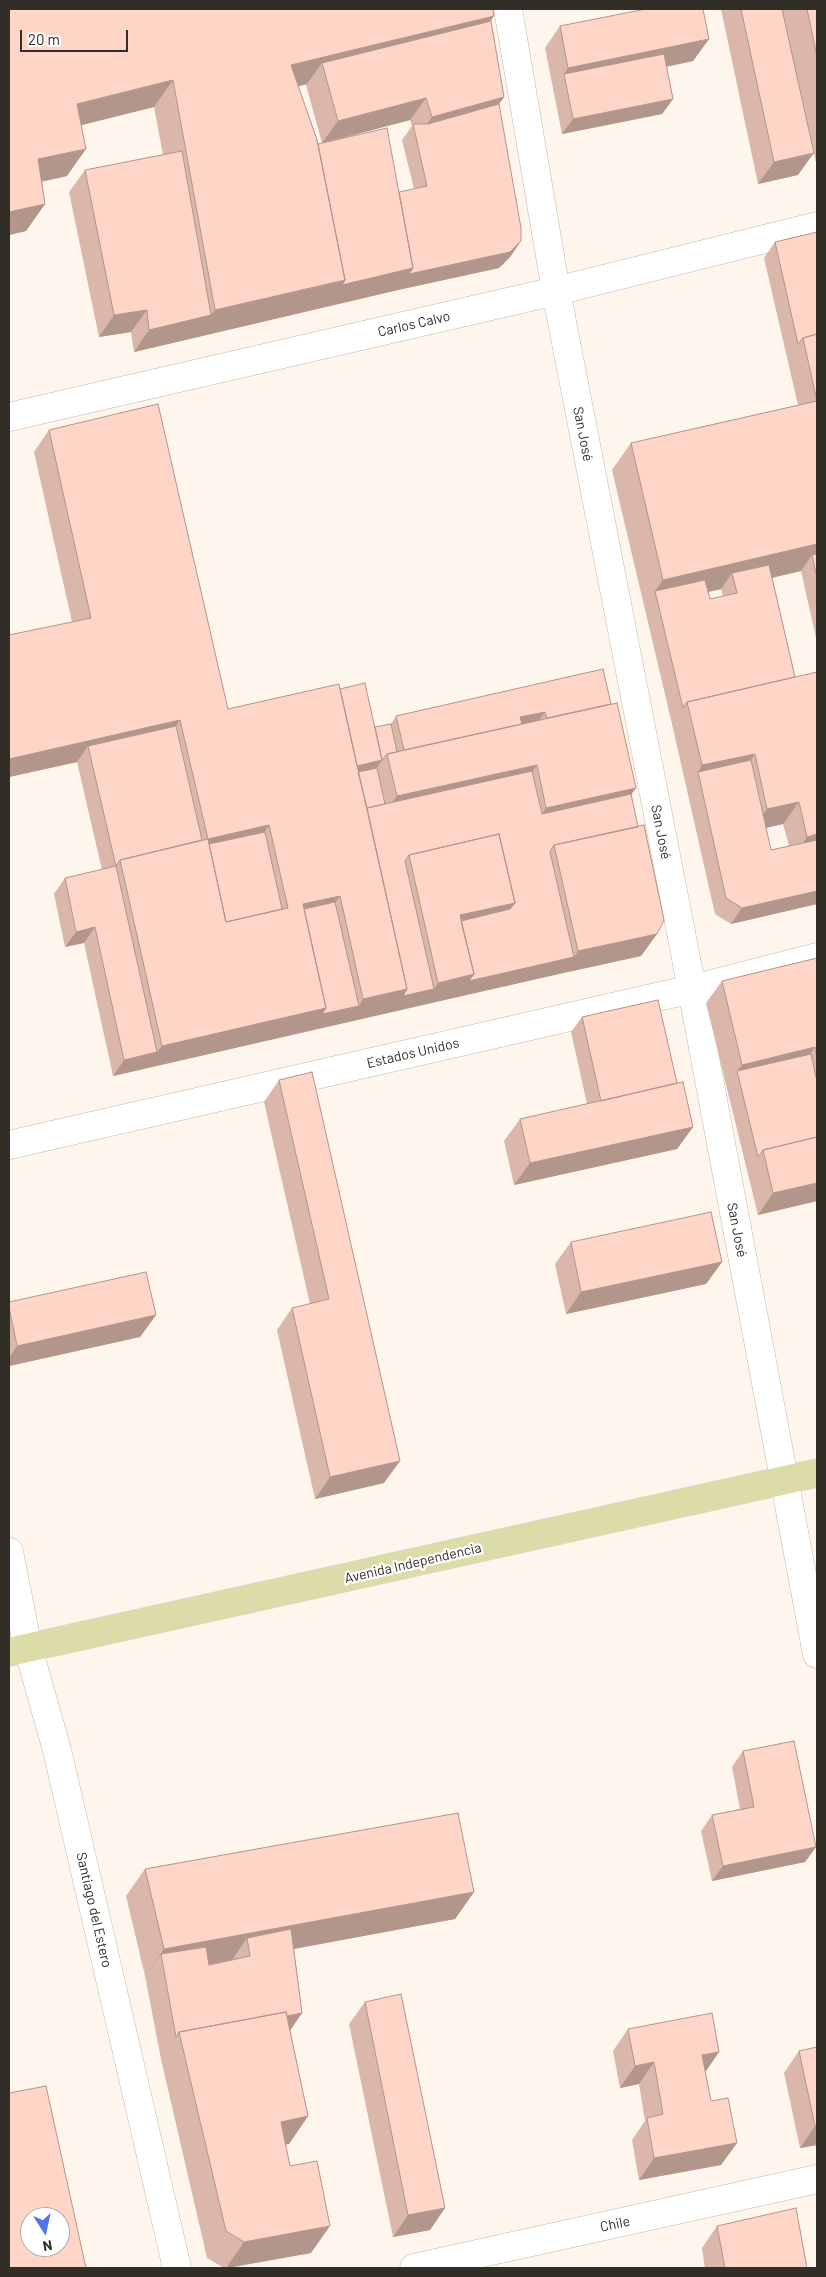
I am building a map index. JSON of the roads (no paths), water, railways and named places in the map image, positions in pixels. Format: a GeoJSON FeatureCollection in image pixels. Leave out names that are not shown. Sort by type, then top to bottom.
{"type":"FeatureCollection","features":[{"type":"Feature","properties":{"kind":"main road","name":"Avenida Independencia"},"geometry":{"type":"LineString","coordinates":[[18,1650],[817,1473]]}},
{"type":"Feature","properties":{"kind":"street","name":"San José"},"geometry":{"type":"LineString","coordinates":[[508,9],[556,291],[692,989],[817,1654]]}},
{"type":"Feature","properties":{"kind":"street","name":"Carlos Calvo"},"geometry":{"type":"LineString","coordinates":[[9,417],[556,291],[817,226]]}},
{"type":"Feature","properties":{"kind":"street","name":"Estados Unidos"},"geometry":{"type":"LineString","coordinates":[[9,1145],[692,989],[817,957]]}},
{"type":"Feature","properties":{"kind":"street","name":"Santiago del Estero"},"geometry":{"type":"LineString","coordinates":[[9,1552],[18,1650],[57,1750],[177,2268]]}},
{"type":"Feature","properties":{"kind":"street","name":"Chile"},"geometry":{"type":"LineString","coordinates":[[414,2268],[817,2179]]}}]}
